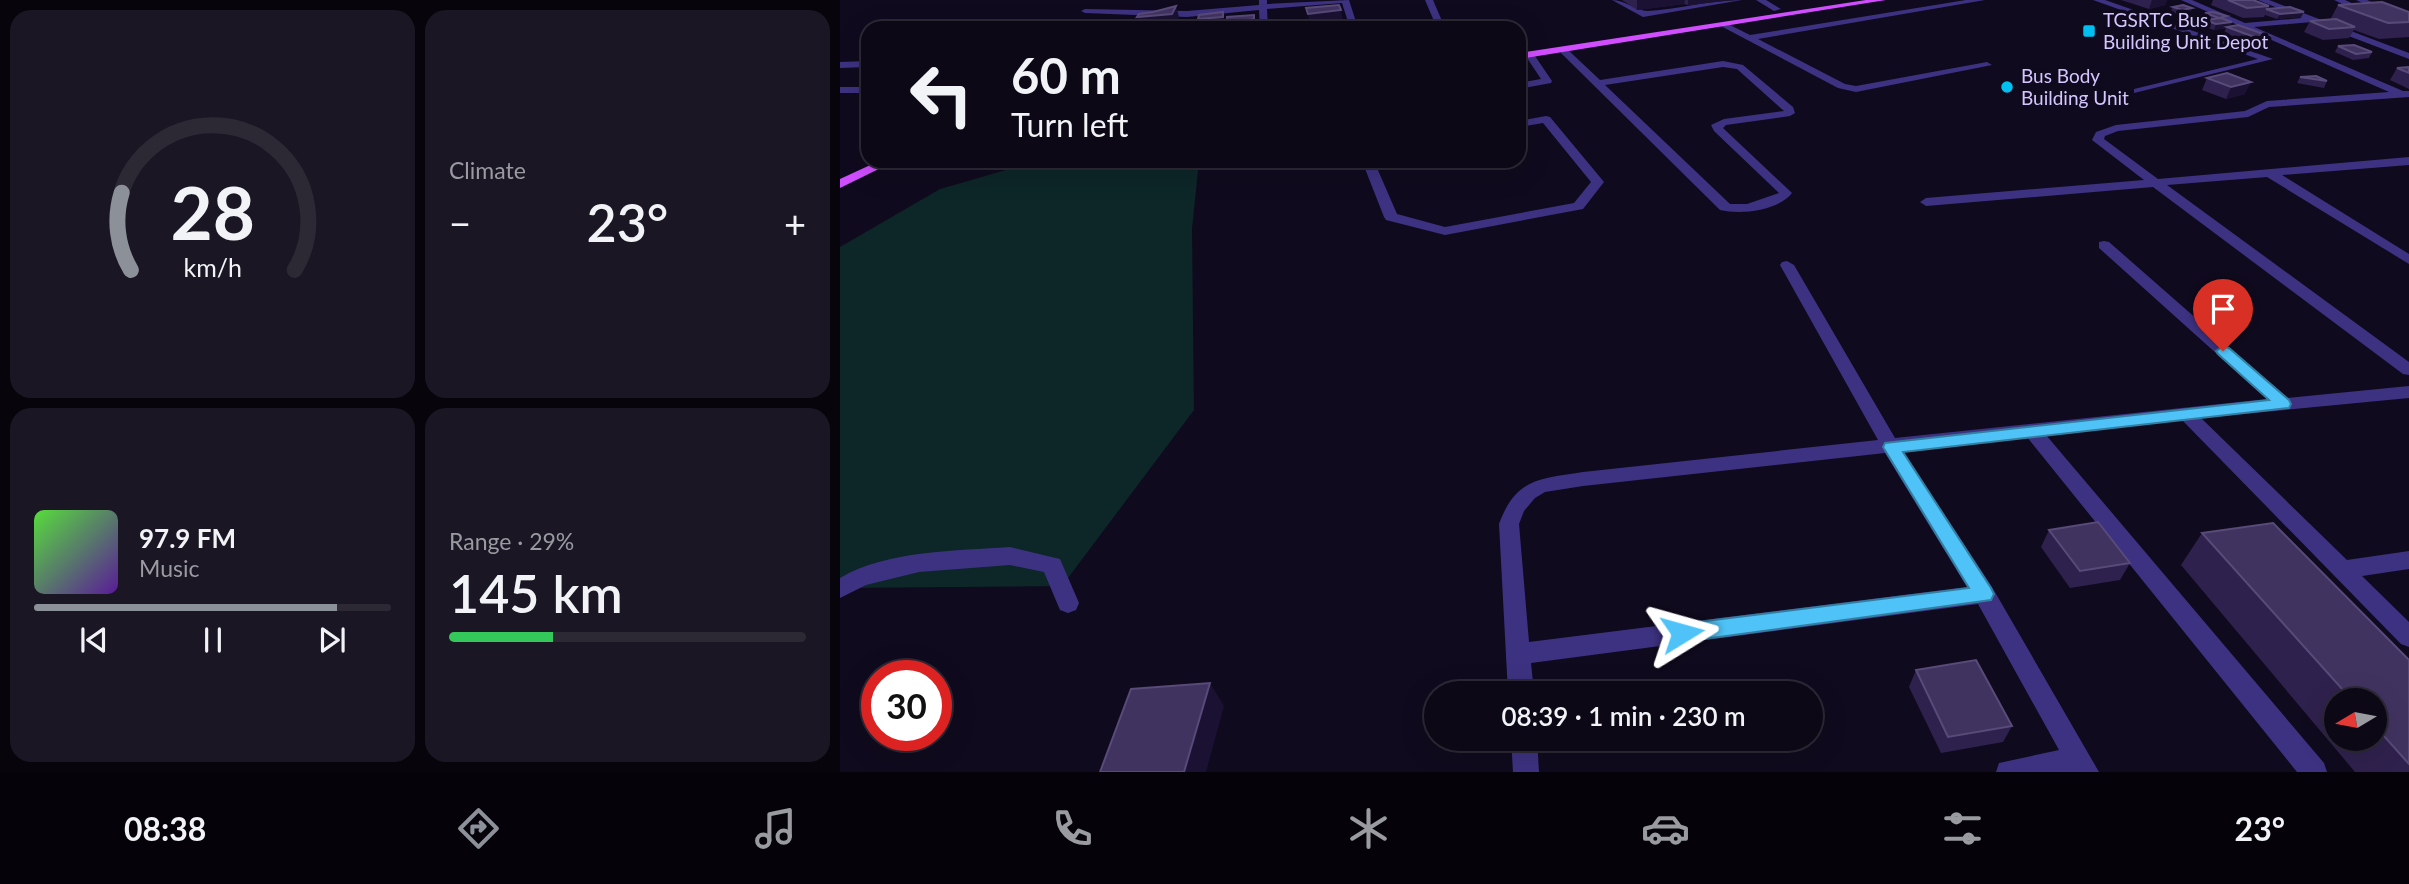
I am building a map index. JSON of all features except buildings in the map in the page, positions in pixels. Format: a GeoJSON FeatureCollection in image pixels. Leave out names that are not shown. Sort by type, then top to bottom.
{"type":"FeatureCollection","features":[{"type":"Feature","properties":{"kind":"main road"},"geometry":{"type":"LineString","coordinates":[[1526,53],[1842,0]]}},
{"type":"Feature","properties":{"kind":"main road"},"geometry":{"type":"LineString","coordinates":[[1526,54],[1564,51],[1882,0]]}},
{"type":"Feature","properties":{"kind":"main road"},"geometry":{"type":"LineString","coordinates":[[840,172],[861,162]]}},
{"type":"Feature","properties":{"kind":"main road"},"geometry":{"type":"LineString","coordinates":[[840,184],[874,168]]}},
{"type":"Feature","properties":{"kind":"street"},"geometry":{"type":"LineString","coordinates":[[1080,21],[1092,0]]}},
{"type":"Feature","properties":{"kind":"street"},"geometry":{"type":"LineString","coordinates":[[1119,12],[1132,0]]}},
{"type":"Feature","properties":{"kind":"street"},"geometry":{"type":"LineString","coordinates":[[1085,11],[1187,14],[1263,4],[1345,0],[1352,21]]}},
{"type":"Feature","properties":{"kind":"street"},"geometry":{"type":"LineString","coordinates":[[1429,0],[1438,21]]}},
{"type":"Feature","properties":{"kind":"street"},"geometry":{"type":"LineString","coordinates":[[1616,0],[1643,14],[1738,0]]}},
{"type":"Feature","properties":{"kind":"street"},"geometry":{"type":"LineString","coordinates":[[1760,0],[1777,9]]}},
{"type":"Feature","properties":{"kind":"street"},"geometry":{"type":"LineString","coordinates":[[1749,38],[1981,0]]}},
{"type":"Feature","properties":{"kind":"street"},"geometry":{"type":"LineString","coordinates":[[2096,0],[2268,59],[2138,91]]}},
{"type":"Feature","properties":{"kind":"street"},"geometry":{"type":"LineString","coordinates":[[2185,0],[2407,95]]}},
{"type":"Feature","properties":{"kind":"street"},"geometry":{"type":"LineString","coordinates":[[2262,0],[2409,56]]}},
{"type":"Feature","properties":{"kind":"street"},"geometry":{"type":"LineString","coordinates":[[2339,0],[2376,15],[2352,17]]}},
{"type":"Feature","properties":{"kind":"street"},"geometry":{"type":"LineString","coordinates":[[2360,0],[2409,20]]}},
{"type":"Feature","properties":{"kind":"street"},"geometry":{"type":"LineString","coordinates":[[1134,21],[1142,12]]}},
{"type":"Feature","properties":{"kind":"street"},"geometry":{"type":"LineString","coordinates":[[1186,21],[1187,14]]}},
{"type":"Feature","properties":{"kind":"street"},"geometry":{"type":"LineString","coordinates":[[2243,25],[2339,18]]}},
{"type":"Feature","properties":{"kind":"street"},"geometry":{"type":"LineString","coordinates":[[1736,23],[1764,36]]}},
{"type":"Feature","properties":{"kind":"street"},"geometry":{"type":"LineString","coordinates":[[1723,25],[1842,86],[1856,89],[1987,65]]}},
{"type":"Feature","properties":{"kind":"street"},"geometry":{"type":"LineString","coordinates":[[2378,44],[2409,42]]}},
{"type":"Feature","properties":{"kind":"street"},"geometry":{"type":"LineString","coordinates":[[1564,51],[1725,207],[1742,209],[1783,197],[1786,193],[1718,129],[1717,125],[1724,122],[1790,113],[1789,109],[1740,67],[1723,64],[1599,83]]}},
{"type":"Feature","properties":{"kind":"street"},"geometry":{"type":"LineString","coordinates":[[1526,57],[1547,81],[1526,85]]}},
{"type":"Feature","properties":{"kind":"street"},"geometry":{"type":"LineString","coordinates":[[840,65],[861,64]]}},
{"type":"Feature","properties":{"kind":"street"},"geometry":{"type":"LineString","coordinates":[[840,90],[861,90]]}},
{"type":"Feature","properties":{"kind":"street"},"geometry":{"type":"LineString","coordinates":[[2407,95],[2267,104],[2248,114],[2116,128],[2099,134],[2098,140],[2152,183],[2409,370]]}},
{"type":"Feature","properties":{"kind":"street"},"geometry":{"type":"LineString","coordinates":[[1370,168],[1391,216],[1445,231],[1578,206],[1598,182],[1546,119],[1526,123]]}},
{"type":"Feature","properties":{"kind":"street"},"geometry":{"type":"LineString","coordinates":[[1926,202],[2409,161]]}},
{"type":"Feature","properties":{"kind":"street"},"geometry":{"type":"LineString","coordinates":[[2269,173],[2409,260]]}},
{"type":"Feature","properties":{"kind":"street"},"geometry":{"type":"LineString","coordinates":[[2104,245],[2283,404]]}},
{"type":"Feature","properties":{"kind":"street"},"geometry":{"type":"LineString","coordinates":[[1787,265],[1891,447],[1984,594],[2082,766],[2009,772]]}},
{"type":"Feature","properties":{"kind":"street"},"geometry":{"type":"LineString","coordinates":[[1520,681],[1509,524],[1515,505],[1529,489],[1583,480],[2409,391]]}},
{"type":"Feature","properties":{"kind":"street"},"geometry":{"type":"LineString","coordinates":[[2186,413],[2409,637]]}},
{"type":"Feature","properties":{"kind":"street"},"geometry":{"type":"LineString","coordinates":[[2033,432],[2314,772]]}},
{"type":"Feature","properties":{"kind":"street"},"geometry":{"type":"LineString","coordinates":[[840,589],[860,578],[919,563],[1010,556],[1052,565],[1068,603]]}},
{"type":"Feature","properties":{"kind":"street"},"geometry":{"type":"LineString","coordinates":[[2342,570],[2409,560]]}},
{"type":"Feature","properties":{"kind":"street"},"geometry":{"type":"LineString","coordinates":[[1517,653],[1984,594]]}},
{"type":"Feature","properties":{"kind":"street"},"geometry":{"type":"LineString","coordinates":[[1525,751],[1526,772]]}},
{"type":"Feature","properties":{"kind":"green space"},"geometry":{"type":"Polygon","coordinates":[[[1013,168],[1198,168],[1192,229],[1194,410],[1062,586],[840,588],[840,247],[940,189],[1013,168]]]}},
{"type":"Feature","properties":{"kind":"place","name":"TGSRTC Bus Building Unit Depot"},"geometry":{"type":"Point","coordinates":[2089,31]}},
{"type":"Feature","properties":{"kind":"place","name":"Bus Body Building Unit"},"geometry":{"type":"Point","coordinates":[2007,87]}},
{"type":"Feature","properties":{"kind":"route"},"geometry":{"type":"LineString","coordinates":[[1682,633],[1984,594],[1891,447],[2283,404],[2223,351]]}}]}
